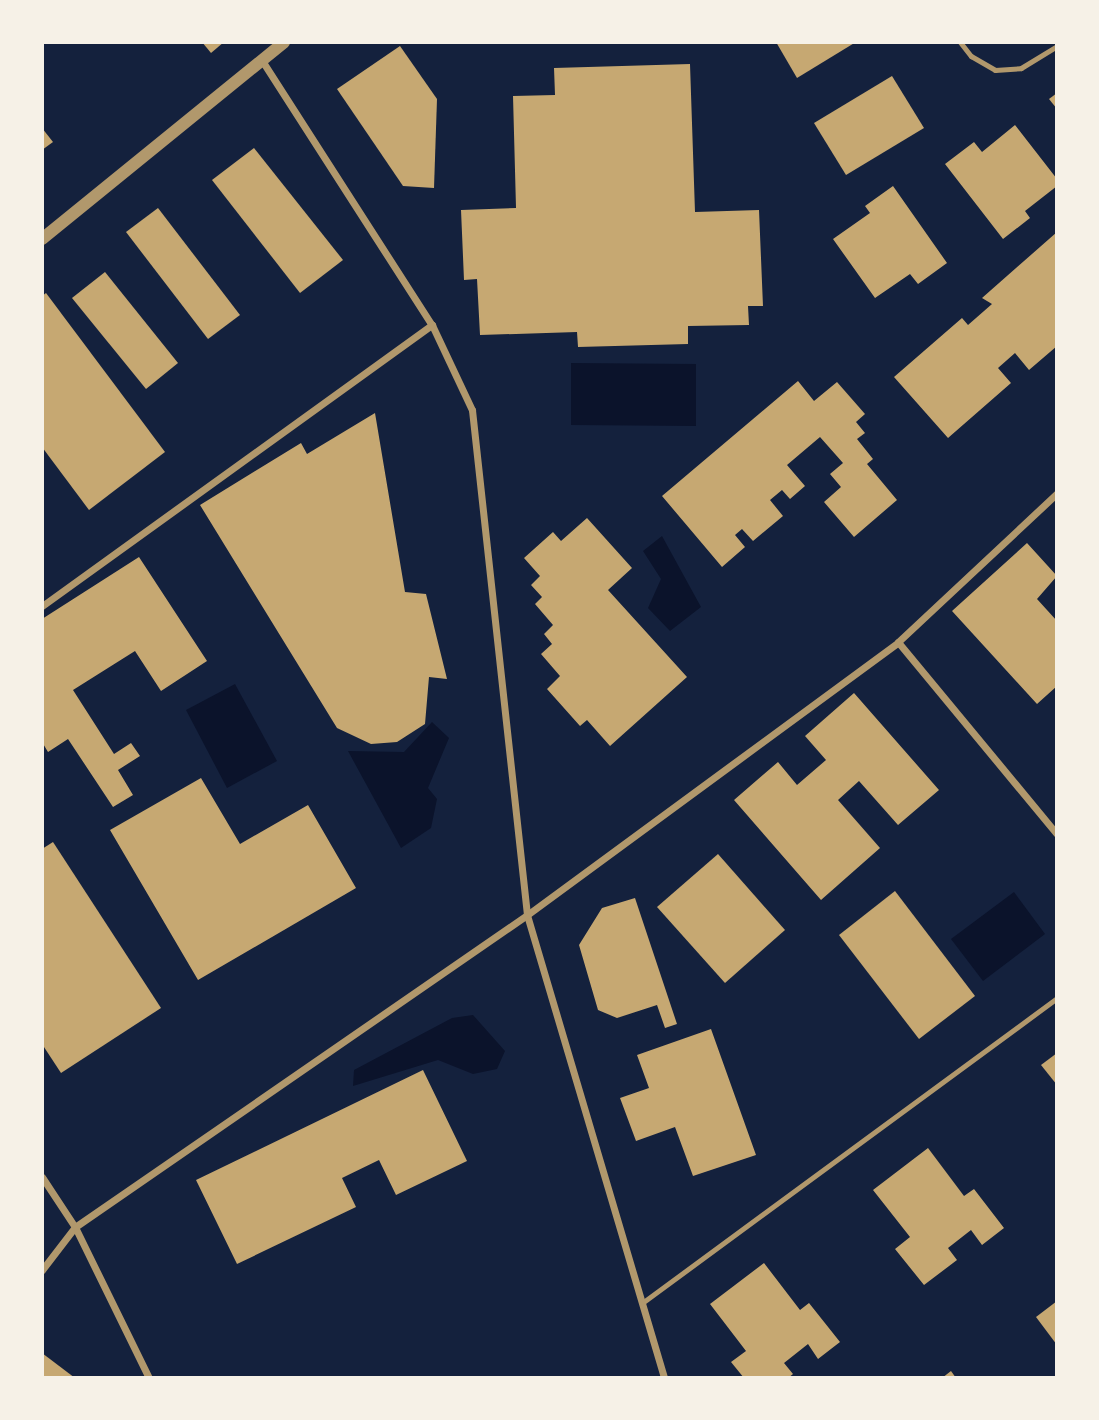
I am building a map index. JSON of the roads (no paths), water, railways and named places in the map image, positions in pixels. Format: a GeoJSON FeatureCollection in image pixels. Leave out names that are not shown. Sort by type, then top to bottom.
{"type":"FeatureCollection","features":[{"type":"Feature","properties":{"kind":"street"},"geometry":{"type":"LineString","coordinates":[[42,239],[284,42]]}},
{"type":"Feature","properties":{"kind":"street"},"geometry":{"type":"LineString","coordinates":[[261,59],[432,325],[472,410],[527,915],[664,1378]]}},
{"type":"Feature","properties":{"kind":"street"},"geometry":{"type":"LineString","coordinates":[[42,606],[432,325]]}},
{"type":"Feature","properties":{"kind":"street"},"geometry":{"type":"LineString","coordinates":[[42,1270],[75,1227],[527,915],[898,642],[1057,493]]}},
{"type":"Feature","properties":{"kind":"street"},"geometry":{"type":"LineString","coordinates":[[898,642],[1057,834]]}},
{"type":"Feature","properties":{"kind":"street"},"geometry":{"type":"LineString","coordinates":[[42,1178],[75,1227],[149,1378]]}},
{"type":"Feature","properties":{"kind":"lane"},"geometry":{"type":"LineString","coordinates":[[960,42],[971,56],[995,70],[1020,68],[1057,46]]}},
{"type":"Feature","properties":{"kind":"lane"},"geometry":{"type":"LineString","coordinates":[[642,1303],[1057,998]]}},
{"type":"Feature","properties":{"kind":"water"},"geometry":{"type":"Polygon","coordinates":[[[571,363],[696,364],[696,426],[571,425],[571,363]]]}},
{"type":"Feature","properties":{"kind":"water"},"geometry":{"type":"Polygon","coordinates":[[[662,536],[701,607],[670,631],[648,608],[661,579],[643,551],[662,536]]]}},
{"type":"Feature","properties":{"kind":"water"},"geometry":{"type":"Polygon","coordinates":[[[235,684],[277,761],[227,788],[186,710],[235,684]]]}},
{"type":"Feature","properties":{"kind":"water"},"geometry":{"type":"Polygon","coordinates":[[[432,722],[449,738],[428,788],[437,799],[431,828],[401,848],[348,751],[404,752],[432,722]]]}},
{"type":"Feature","properties":{"kind":"water"},"geometry":{"type":"Polygon","coordinates":[[[1014,892],[1045,934],[983,981],[951,939],[1014,892]]]}},
{"type":"Feature","properties":{"kind":"water"},"geometry":{"type":"Polygon","coordinates":[[[473,1015],[505,1051],[497,1069],[473,1074],[438,1060],[353,1086],[354,1070],[452,1018],[473,1015]]]}}]}
